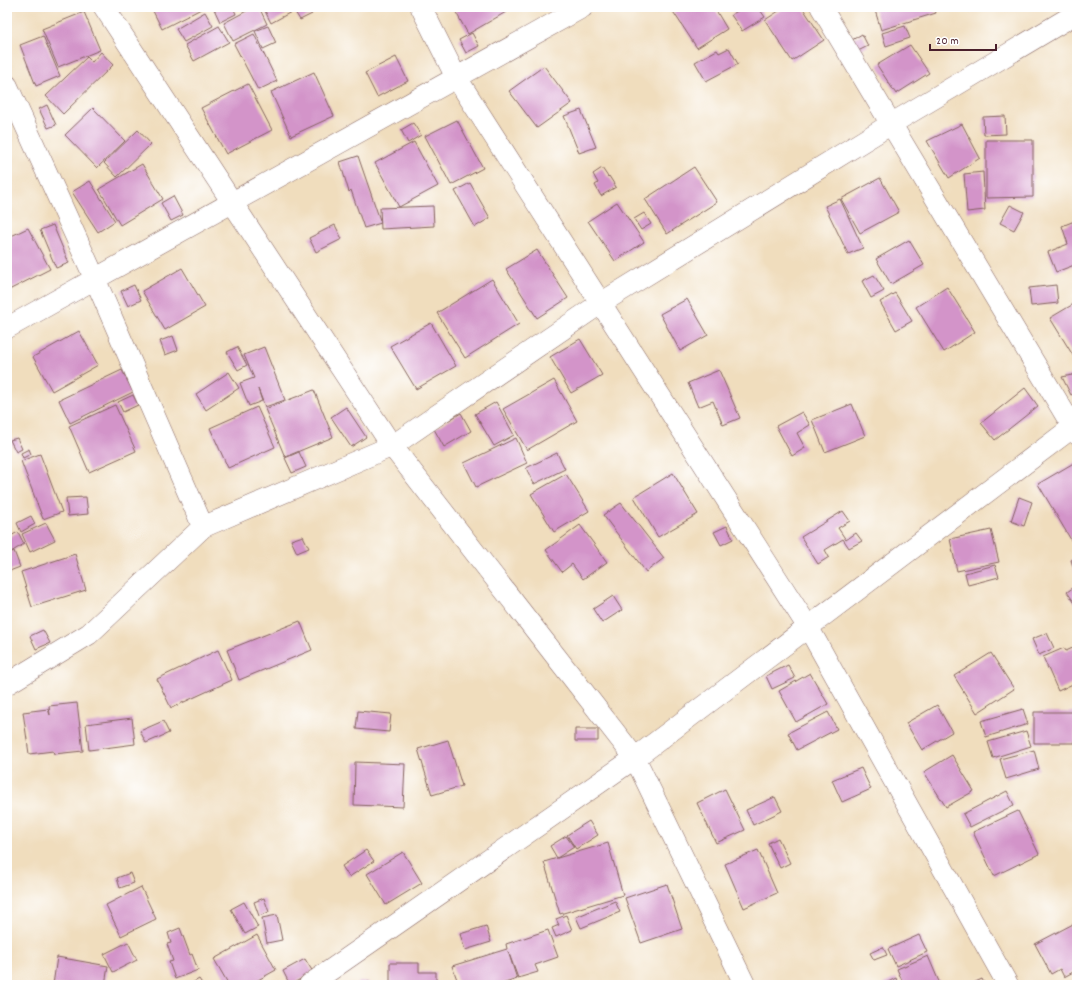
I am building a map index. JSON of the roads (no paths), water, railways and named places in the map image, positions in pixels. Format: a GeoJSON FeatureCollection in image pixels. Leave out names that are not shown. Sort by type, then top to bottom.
{"type":"FeatureCollection","features":[{"type":"Feature","properties":{"kind":"street"},"geometry":{"type":"LineString","coordinates":[[104,7],[392,446],[635,758],[745,985]]}},
{"type":"Feature","properties":{"kind":"street"},"geometry":{"type":"LineString","coordinates":[[421,7],[456,77],[808,627],[1008,985]]}},
{"type":"Feature","properties":{"kind":"street"},"geometry":{"type":"LineString","coordinates":[[7,328],[583,7]]}},
{"type":"Feature","properties":{"kind":"street"},"geometry":{"type":"LineString","coordinates":[[309,985],[635,758],[808,627],[1075,430],[821,7]]}},
{"type":"Feature","properties":{"kind":"street"},"geometry":{"type":"LineString","coordinates":[[7,684],[89,634],[203,528],[392,446],[601,303],[891,124],[1077,14]]}},
{"type":"Feature","properties":{"kind":"street"},"geometry":{"type":"LineString","coordinates":[[7,85],[95,279],[203,528]]}}]}
